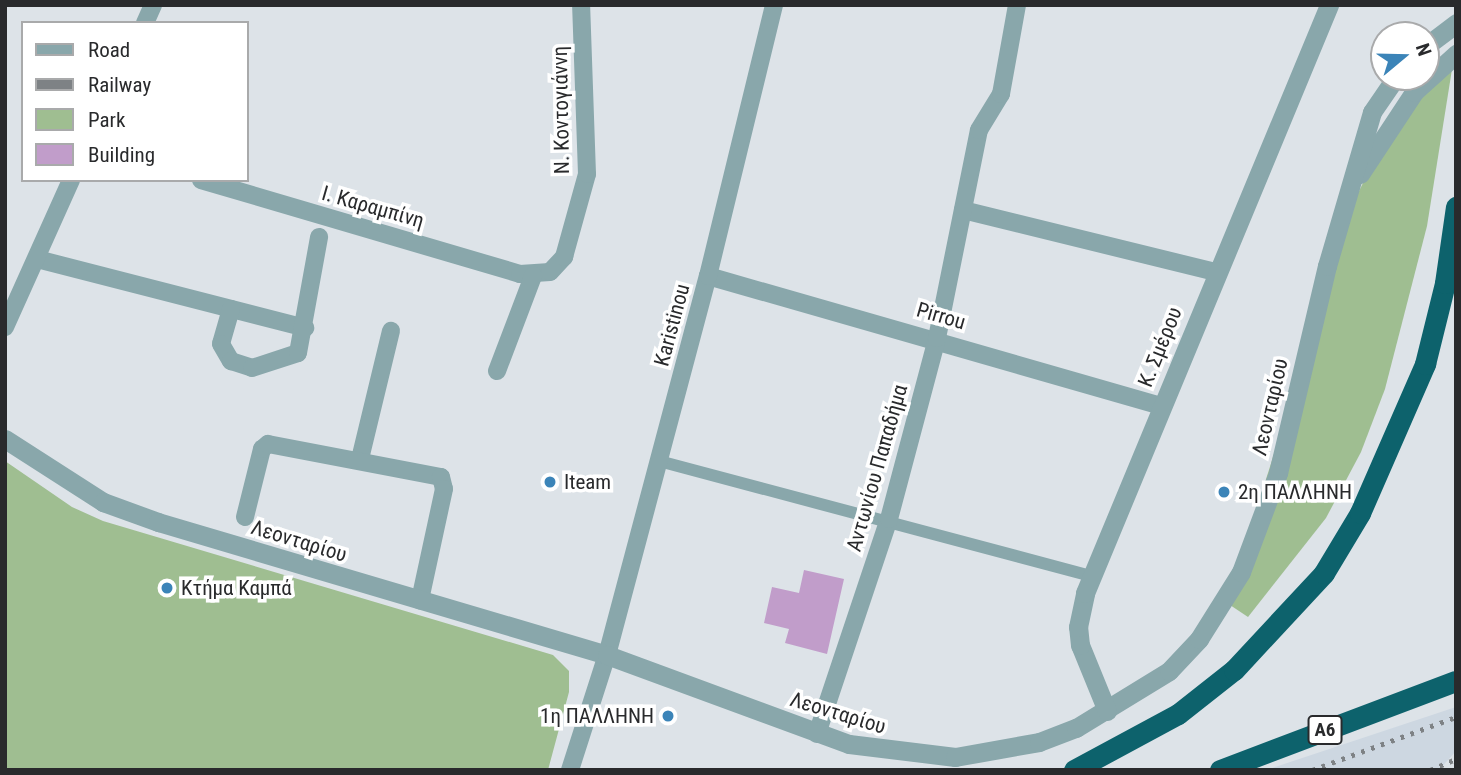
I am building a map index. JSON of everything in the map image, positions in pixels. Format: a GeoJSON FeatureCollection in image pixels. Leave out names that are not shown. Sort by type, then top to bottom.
{"type":"FeatureCollection","features":[{"type":"Feature","properties":{"kind":"highway"},"geometry":{"type":"LineString","coordinates":[[1074,770],[1178,714],[1225,677],[1324,573],[1360,513],[1425,364],[1445,283],[1456,207]]}},
{"type":"Feature","properties":{"kind":"highway","name":"Α6"},"geometry":{"type":"LineString","coordinates":[[1220,770],[1456,681]]}},
{"type":"Feature","properties":{"kind":"street"},"geometry":{"type":"LineString","coordinates":[[146,21],[153,5]]}},
{"type":"Feature","properties":{"kind":"street","name":"Ν. Koντογιάννη"},"geometry":{"type":"LineString","coordinates":[[533,276],[554,269],[564,257],[587,174],[581,5]]}},
{"type":"Feature","properties":{"kind":"street","name":"Karistinou"},"geometry":{"type":"LineString","coordinates":[[570,770],[607,655],[659,461],[708,276],[774,5]]}},
{"type":"Feature","properties":{"kind":"street","name":"Αντωνίου Παπαδήμα"},"geometry":{"type":"LineString","coordinates":[[817,734],[889,519],[937,338],[979,130],[1001,94],[1017,5]]}},
{"type":"Feature","properties":{"kind":"street","name":"Κ. Σμέρου"},"geometry":{"type":"LineString","coordinates":[[1107,711],[1080,645],[1078,627],[1091,576],[1215,272],[1329,5]]}},
{"type":"Feature","properties":{"kind":"street"},"geometry":{"type":"LineString","coordinates":[[1440,35],[1456,23]]}},
{"type":"Feature","properties":{"kind":"street","name":"Λεονταρίου"},"geometry":{"type":"LineString","coordinates":[[1350,189],[1414,92],[1456,54]]}},
{"type":"Feature","properties":{"kind":"street","name":"Λεονταρίου"},"geometry":{"type":"LineString","coordinates":[[5,439],[103,502],[607,655],[817,734],[883,751],[955,758],[1040,742],[1141,692],[1176,663],[1199,639],[1241,572],[1278,473],[1372,112],[1386,91]]}},
{"type":"Feature","properties":{"kind":"street"},"geometry":{"type":"LineString","coordinates":[[5,327],[70,182]]}},
{"type":"Feature","properties":{"kind":"street","name":"Ι. Καραμπίνη"},"geometry":{"type":"LineString","coordinates":[[208,182],[533,276]]}},
{"type":"Feature","properties":{"kind":"street"},"geometry":{"type":"LineString","coordinates":[[963,210],[1215,272]]}},
{"type":"Feature","properties":{"kind":"street"},"geometry":{"type":"LineString","coordinates":[[231,309],[221,344],[231,361],[252,368],[298,353],[305,328],[320,237]]}},
{"type":"Feature","properties":{"kind":"street"},"geometry":{"type":"LineString","coordinates":[[37,259],[305,328]]}},
{"type":"Feature","properties":{"kind":"street"},"geometry":{"type":"LineString","coordinates":[[497,371],[533,276]]}},
{"type":"Feature","properties":{"kind":"street","name":"Pirrou"},"geometry":{"type":"LineString","coordinates":[[708,276],[937,338],[1160,406]]}},
{"type":"Feature","properties":{"kind":"street"},"geometry":{"type":"LineString","coordinates":[[360,459],[391,331]]}},
{"type":"Feature","properties":{"kind":"street"},"geometry":{"type":"LineString","coordinates":[[246,517],[262,449],[268,444],[360,459],[441,477],[444,489],[420,600]]}},
{"type":"Feature","properties":{"kind":"street"},"geometry":{"type":"LineString","coordinates":[[659,461],[889,519],[1091,576]]}},
{"type":"Feature","properties":{"kind":"shaded area"},"geometry":{"type":"Polygon","coordinates":[[[1456,707],[1456,751],[1439,770],[1266,770],[1456,707]]]}},
{"type":"Feature","properties":{"kind":"green space"},"geometry":{"type":"Polygon","coordinates":[[[1453,63],[1427,226],[1385,389],[1361,452],[1326,518],[1248,617],[1227,603],[1353,203],[1375,159],[1401,121],[1428,91],[1440,91],[1440,78],[1453,63]]]}},
{"type":"Feature","properties":{"kind":"green space","name":"Kτήμα Καμπά"},"geometry":{"type":"Polygon","coordinates":[[[5,461],[72,507],[103,521],[553,655],[569,671],[569,692],[548,770],[5,770],[5,461]]]}},
{"type":"Feature","properties":{"kind":"building"},"geometry":{"type":"Polygon","coordinates":[[[804,570],[844,579],[827,654],[785,643],[789,629],[764,623],[772,587],[799,593],[804,570]]]}},
{"type":"Feature","properties":{"kind":"railway"},"geometry":{"type":"LineString","coordinates":[[1312,770],[1456,717]]}},
{"type":"Feature","properties":{"kind":"railway"},"geometry":{"type":"LineString","coordinates":[[1430,770],[1456,759]]}},
{"type":"Feature","properties":{"kind":"place","name":"Iteam"},"geometry":{"type":"Point","coordinates":[550,482]}},
{"type":"Feature","properties":{"kind":"place","name":"2η ΠΑΛΛΗΝΗ"},"geometry":{"type":"Point","coordinates":[1224,492]}},
{"type":"Feature","properties":{"kind":"place","name":"Kτήμα Καμπά"},"geometry":{"type":"Point","coordinates":[167,588]}},
{"type":"Feature","properties":{"kind":"place","name":"1η ΠΑΛΛΗΝΗ"},"geometry":{"type":"Point","coordinates":[668,716]}}]}
